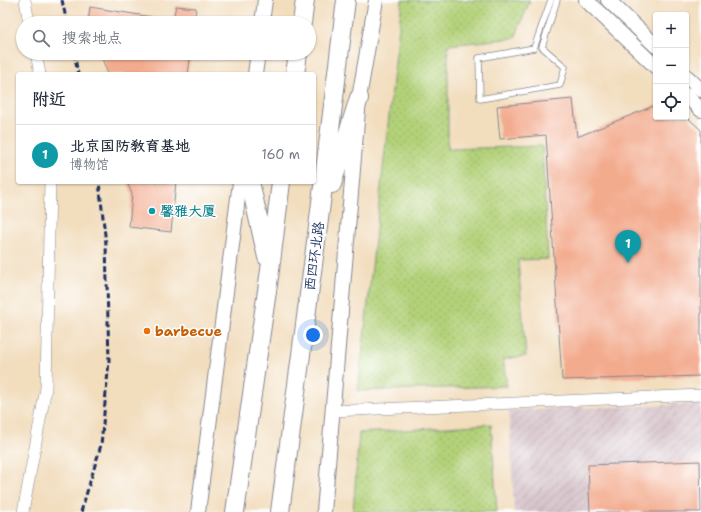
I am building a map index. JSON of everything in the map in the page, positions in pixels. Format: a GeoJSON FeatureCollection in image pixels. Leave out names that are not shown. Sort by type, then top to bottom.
{"type":"FeatureCollection","features":[{"type":"Feature","properties":{"kind":"highway"},"geometry":{"type":"LineString","coordinates":[[303,16],[305,0]]}},
{"type":"Feature","properties":{"kind":"highway","name":"西四环北路"},"geometry":{"type":"LineString","coordinates":[[280,512],[318,227],[346,0]]}},
{"type":"Feature","properties":{"kind":"highway"},"geometry":{"type":"LineString","coordinates":[[295,72],[297,60]]}},
{"type":"Feature","properties":{"kind":"highway"},"geometry":{"type":"LineString","coordinates":[[318,227],[359,98]]}},
{"type":"Feature","properties":{"kind":"highway"},"geometry":{"type":"LineString","coordinates":[[250,184],[270,270]]}},
{"type":"Feature","properties":{"kind":"highway"},"geometry":{"type":"LineString","coordinates":[[235,512],[270,270],[281,184]]}},
{"type":"Feature","properties":{"kind":"street"},"geometry":{"type":"LineString","coordinates":[[25,0],[28,16]]}},
{"type":"Feature","properties":{"kind":"street"},"geometry":{"type":"LineString","coordinates":[[263,16],[265,0]]}},
{"type":"Feature","properties":{"kind":"street"},"geometry":{"type":"LineString","coordinates":[[324,512],[359,98],[376,0]]}},
{"type":"Feature","properties":{"kind":"street"},"geometry":{"type":"LineString","coordinates":[[586,0],[653,64]]}},
{"type":"Feature","properties":{"kind":"street"},"geometry":{"type":"LineString","coordinates":[[608,0],[653,43]]}},
{"type":"Feature","properties":{"kind":"street"},"geometry":{"type":"LineString","coordinates":[[37,60],[40,72]]}},
{"type":"Feature","properties":{"kind":"street"},"geometry":{"type":"LineString","coordinates":[[255,72],[257,60]]}},
{"type":"Feature","properties":{"kind":"street"},"geometry":{"type":"LineString","coordinates":[[689,79],[701,90]]}},
{"type":"Feature","properties":{"kind":"street"},"geometry":{"type":"LineString","coordinates":[[689,98],[701,110]]}},
{"type":"Feature","properties":{"kind":"street"},"geometry":{"type":"LineString","coordinates":[[23,512],[46,388],[50,184]]}},
{"type":"Feature","properties":{"kind":"street"},"geometry":{"type":"LineString","coordinates":[[198,512],[240,184]]}},
{"type":"Feature","properties":{"kind":"street"},"geometry":{"type":"LineString","coordinates":[[332,411],[701,395]]}},
{"type":"Feature","properties":{"kind":"lane"},"geometry":{"type":"LineString","coordinates":[[551,0],[534,48],[479,58],[480,100],[560,85],[565,67],[542,48],[557,0]]}},
{"type":"Feature","properties":{"kind":"shaded area"},"geometry":{"type":"Polygon","coordinates":[[[701,404],[701,512],[514,512],[509,410],[701,404]]]}},
{"type":"Feature","properties":{"kind":"green space"},"geometry":{"type":"Polygon","coordinates":[[[402,0],[530,0],[515,38],[448,45],[448,149],[542,146],[548,259],[518,260],[526,356],[503,359],[507,386],[358,391],[402,0]]]}},
{"type":"Feature","properties":{"kind":"green space"},"geometry":{"type":"Polygon","coordinates":[[[491,424],[497,512],[353,512],[359,433],[491,424]]]}},
{"type":"Feature","properties":{"kind":"building"},"geometry":{"type":"Polygon","coordinates":[[[176,6],[196,8],[195,16],[174,16],[176,6]]]}},
{"type":"Feature","properties":{"kind":"building"},"geometry":{"type":"Polygon","coordinates":[[[90,7],[146,16],[89,16],[90,7]]]}},
{"type":"Feature","properties":{"kind":"building"},"geometry":{"type":"Polygon","coordinates":[[[103,60],[190,60],[188,72],[107,72],[103,60]]]}},
{"type":"Feature","properties":{"kind":"building"},"geometry":{"type":"Polygon","coordinates":[[[573,99],[577,137],[653,106],[653,120],[689,119],[701,130],[701,376],[562,380],[546,135],[500,139],[497,106],[573,99]]]}},
{"type":"Feature","properties":{"kind":"building","name":"馨雅大厦"},"geometry":{"type":"Polygon","coordinates":[[[128,184],[176,184],[171,232],[129,227],[132,194],[128,184]]]}},
{"type":"Feature","properties":{"kind":"building"},"geometry":{"type":"Polygon","coordinates":[[[700,461],[701,512],[590,512],[588,465],[700,461]]]}},
{"type":"Feature","properties":{"kind":"railway"},"geometry":{"type":"LineString","coordinates":[[62,0],[65,16]]}},
{"type":"Feature","properties":{"kind":"railway"},"geometry":{"type":"LineString","coordinates":[[75,60],[78,72]]}},
{"type":"Feature","properties":{"kind":"railway"},"geometry":{"type":"LineString","coordinates":[[81,512],[101,445],[109,361],[106,244],[99,184]]}},
{"type":"Feature","properties":{"kind":"place","name":"馨雅大厦"},"geometry":{"type":"Point","coordinates":[152,211]}},
{"type":"Feature","properties":{"kind":"place","name":"北京国防教育基地"},"geometry":{"type":"Point","coordinates":[628,263]}},
{"type":"Feature","properties":{"kind":"place","name":"barbecue"},"geometry":{"type":"Point","coordinates":[147,331]}}]}
